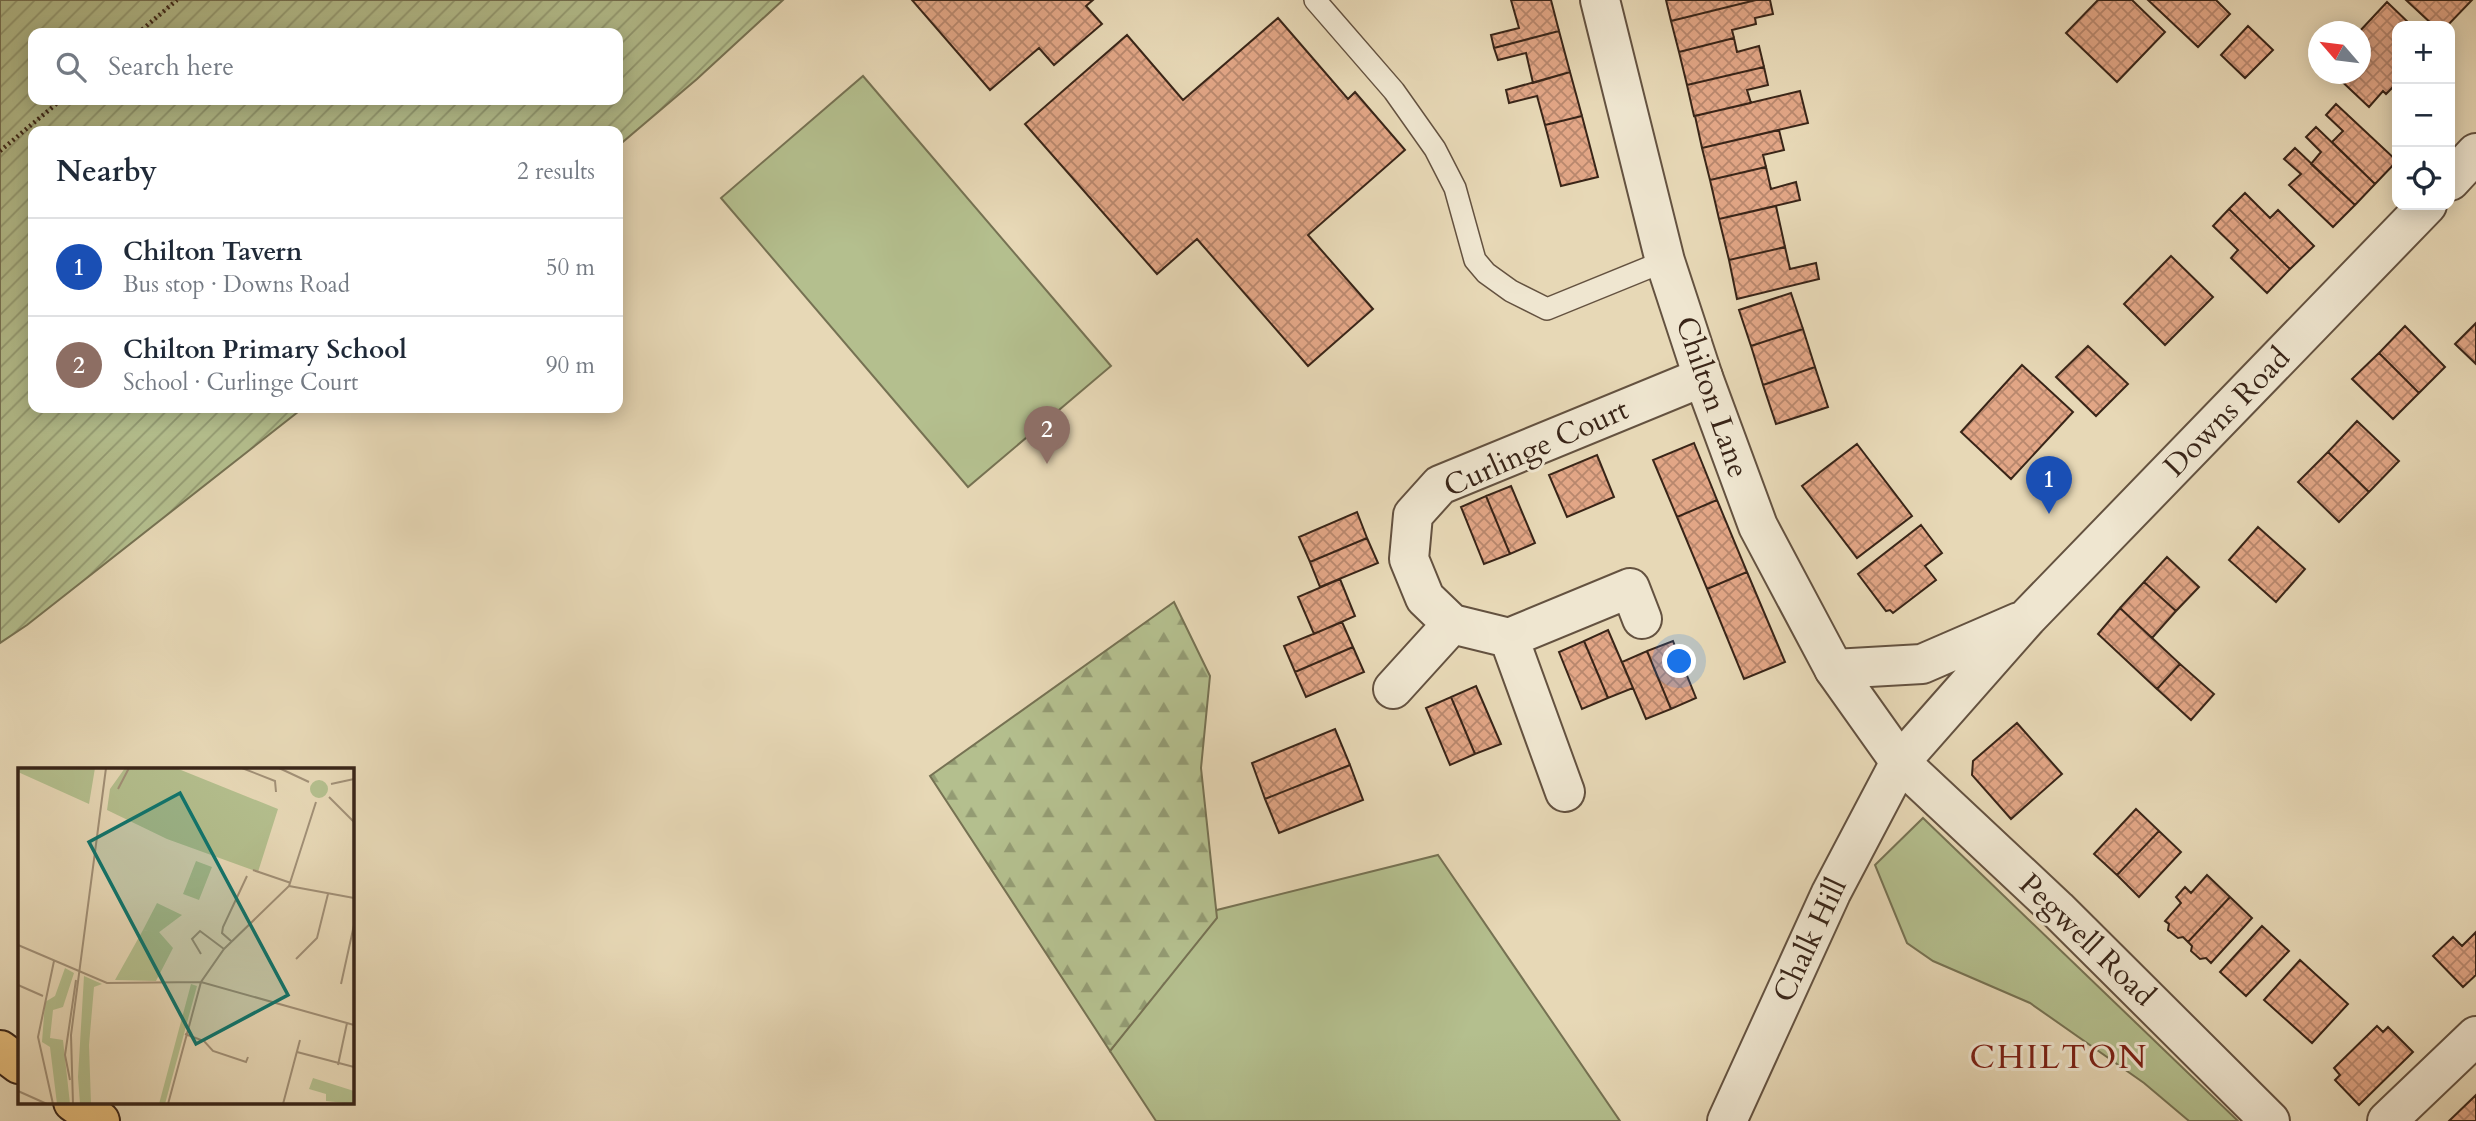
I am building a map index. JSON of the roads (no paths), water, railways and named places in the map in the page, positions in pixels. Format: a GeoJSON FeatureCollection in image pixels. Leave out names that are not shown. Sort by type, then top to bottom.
{"type":"FeatureCollection","features":[{"type":"Feature","properties":{"kind":"highway"},"geometry":{"type":"LineString","coordinates":[[0,1050],[18,1063]]}},
{"type":"Feature","properties":{"kind":"highway"},"geometry":{"type":"LineString","coordinates":[[76,1104],[100,1121]]}},
{"type":"Feature","properties":{"kind":"street","name":"Chilton Lane"},"geometry":{"type":"LineString","coordinates":[[1600,0],[1665,261],[1703,377],[1758,526],[1834,669],[1900,762]]}},
{"type":"Feature","properties":{"kind":"street"},"geometry":{"type":"LineString","coordinates":[[2455,176],[2476,153]]}},
{"type":"Feature","properties":{"kind":"street","name":"Downs Road"},"geometry":{"type":"LineString","coordinates":[[1900,762],[2027,618],[2422,210]]}},
{"type":"Feature","properties":{"kind":"street","name":"Curlinge Court"},"geometry":{"type":"LineString","coordinates":[[1508,638],[1452,624],[1425,598],[1409,559],[1413,515],[1440,485],[1703,377]]}},
{"type":"Feature","properties":{"kind":"street"},"geometry":{"type":"LineString","coordinates":[[1564,792],[1508,638],[1630,588],[1642,620]]}},
{"type":"Feature","properties":{"kind":"street","name":"Downs Road"},"geometry":{"type":"LineString","coordinates":[[1834,669],[1922,664],[2027,618]]}},
{"type":"Feature","properties":{"kind":"street"},"geometry":{"type":"LineString","coordinates":[[1393,689],[1452,624]]}},
{"type":"Feature","properties":{"kind":"street","name":"Chalk Hill"},"geometry":{"type":"LineString","coordinates":[[1727,1121],[1830,893],[1900,762]]}},
{"type":"Feature","properties":{"kind":"street","name":"Pegwell Road"},"geometry":{"type":"LineString","coordinates":[[1900,762],[2057,909],[2270,1121]]}},
{"type":"Feature","properties":{"kind":"street"},"geometry":{"type":"LineString","coordinates":[[2387,1121],[2476,1036]]}},
{"type":"Feature","properties":{"kind":"lane"},"geometry":{"type":"LineString","coordinates":[[1315,0],[1394,92],[1435,149],[1455,188],[1475,260],[1486,273],[1511,291],[1547,309],[1665,261]]}},
{"type":"Feature","properties":{"kind":"place","name":"Chilton Primary School"},"geometry":{"type":"Point","coordinates":[1047,464]}},
{"type":"Feature","properties":{"kind":"place","name":"Chilton Tavern"},"geometry":{"type":"Point","coordinates":[2049,514]}},
{"type":"Feature","properties":{"kind":"district","name":"CHILTON"},"geometry":{"type":"Point","coordinates":[2059,1057]}}]}
